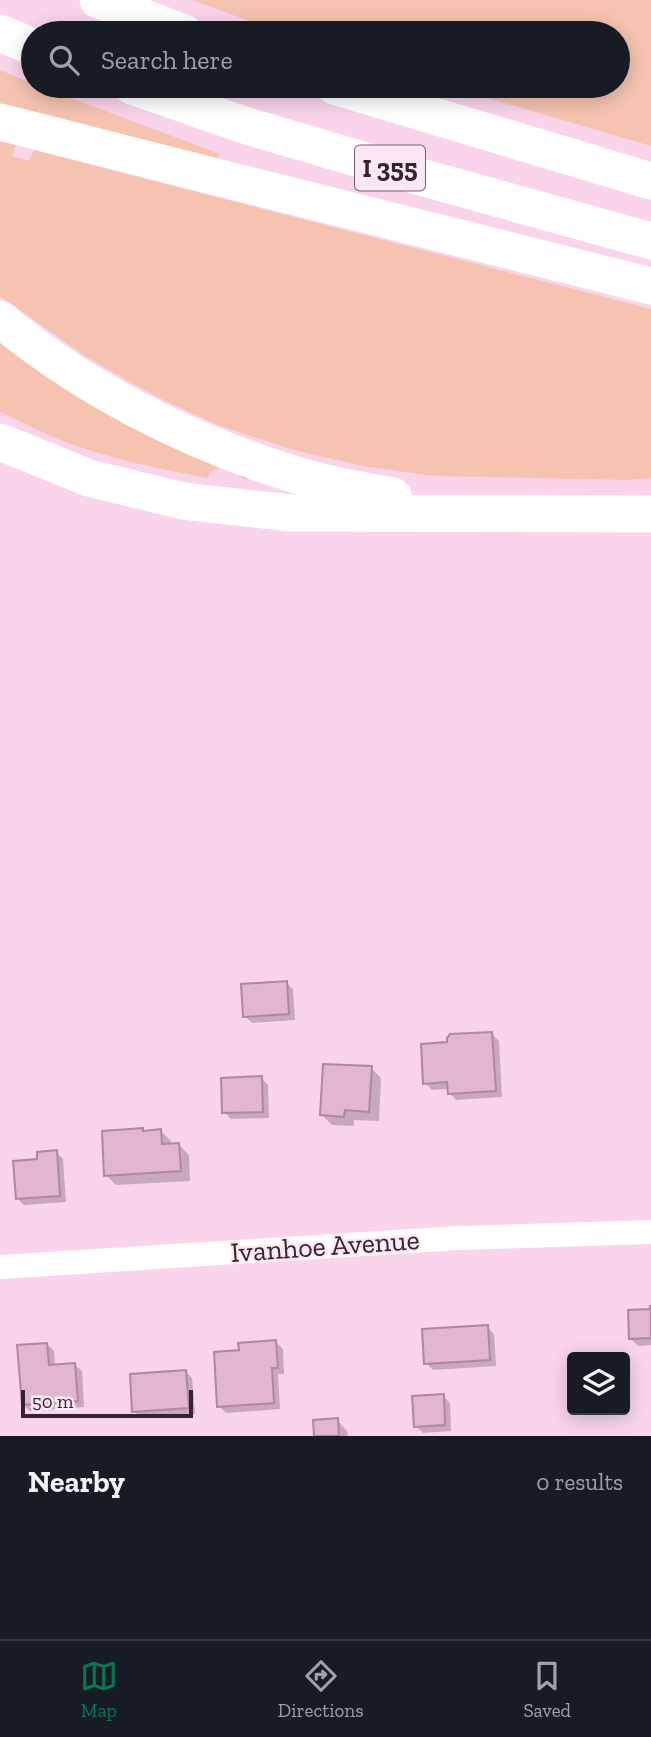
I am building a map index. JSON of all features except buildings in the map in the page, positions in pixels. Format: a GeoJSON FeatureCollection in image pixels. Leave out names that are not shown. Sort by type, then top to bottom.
{"type":"FeatureCollection","features":[{"type":"Feature","properties":{"kind":"highway"},"geometry":{"type":"LineString","coordinates":[[98,0],[153,21]]}},
{"type":"Feature","properties":{"kind":"highway"},"geometry":{"type":"LineString","coordinates":[[0,33],[21,42]]}},
{"type":"Feature","properties":{"kind":"highway","name":"I 355"},"geometry":{"type":"LineString","coordinates":[[166,98],[244,125],[410,174],[651,241]]}},
{"type":"Feature","properties":{"kind":"highway","name":"I 355"},"geometry":{"type":"LineString","coordinates":[[374,98],[651,181]]}},
{"type":"Feature","properties":{"kind":"highway"},"geometry":{"type":"LineString","coordinates":[[0,122],[651,286]]}},
{"type":"Feature","properties":{"kind":"highway"},"geometry":{"type":"LineString","coordinates":[[0,319],[64,366],[116,398],[234,453],[290,473],[354,489],[492,513]]}},
{"type":"Feature","properties":{"kind":"highway"},"geometry":{"type":"LineString","coordinates":[[0,442],[89,478],[183,501],[291,513],[651,514]]}},
{"type":"Feature","properties":{"kind":"street","name":"Ivanhoe Avenue"},"geometry":{"type":"LineString","coordinates":[[0,1267],[458,1238],[651,1232]]}},
{"type":"Feature","properties":{"kind":"shaded area"},"geometry":{"type":"Polygon","coordinates":[[[192,0],[651,0],[651,146],[488,98],[630,98],[630,21],[249,21],[192,0]]]}},
{"type":"Feature","properties":{"kind":"shaded area"},"geometry":{"type":"Polygon","coordinates":[[[0,70],[21,79],[21,98],[71,98],[220,154],[216,160],[0,105],[0,70]]]}},
{"type":"Feature","properties":{"kind":"shaded area"},"geometry":{"type":"Polygon","coordinates":[[[0,140],[16,144],[12,156],[29,161],[34,150],[651,309],[651,478],[629,480],[435,476],[362,466],[290,449],[218,425],[159,398],[88,358],[0,296],[0,140]]]}},
{"type":"Feature","properties":{"kind":"shaded area"},"geometry":{"type":"Polygon","coordinates":[[[0,341],[247,471],[247,480],[241,477],[236,469],[230,472],[221,467],[210,472],[208,478],[118,458],[65,442],[0,412],[0,341]]]}}]}
